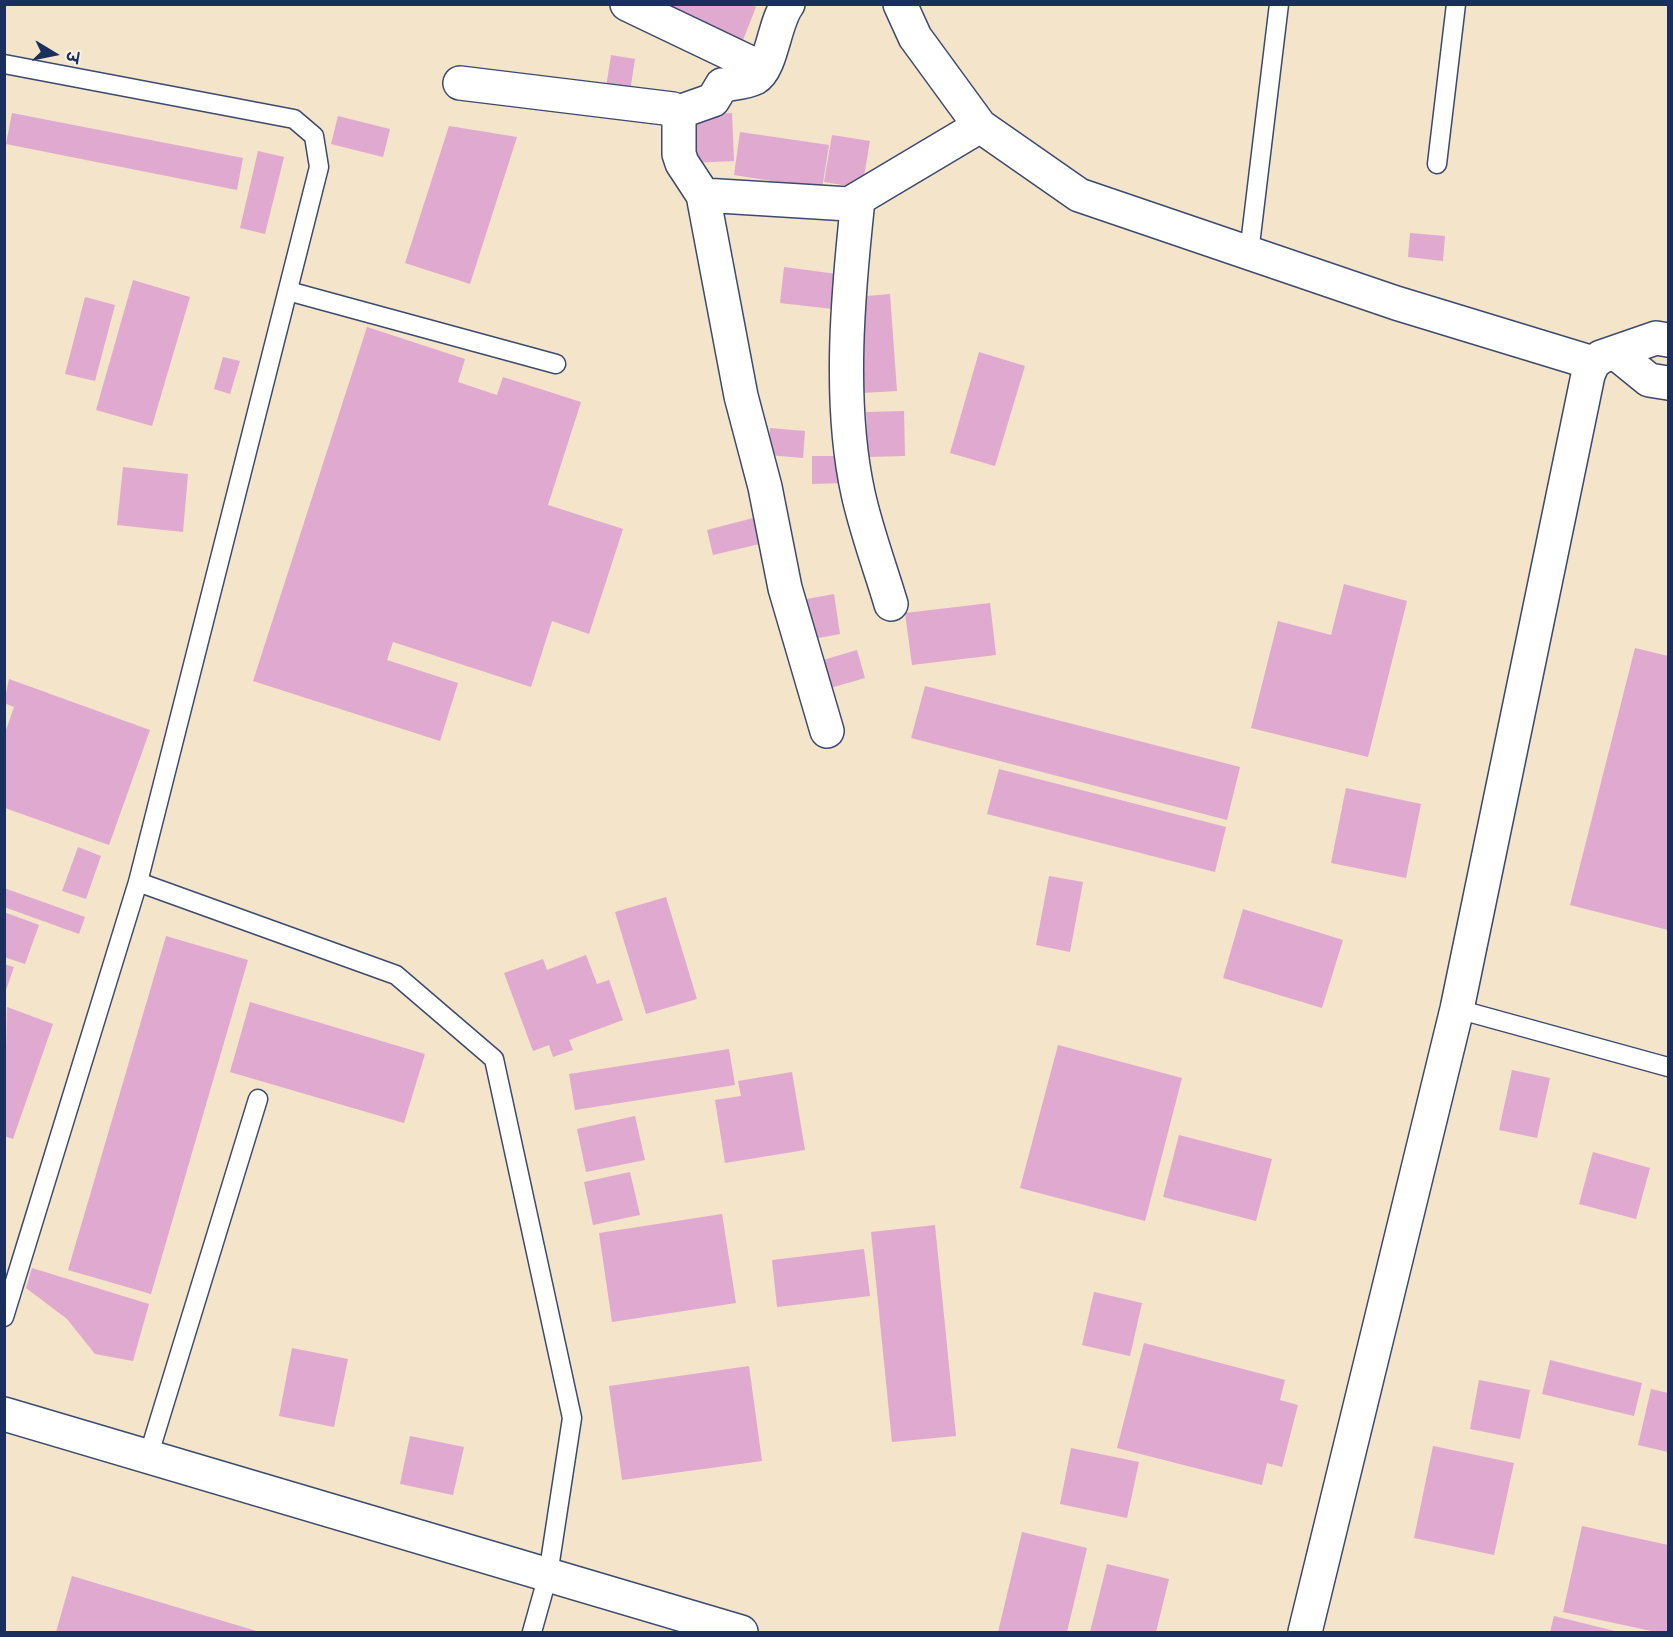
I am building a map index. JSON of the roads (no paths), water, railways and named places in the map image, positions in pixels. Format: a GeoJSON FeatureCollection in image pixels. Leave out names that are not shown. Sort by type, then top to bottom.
{"type":"FeatureCollection","features":[{"type":"Feature","properties":{"kind":"street"},"geometry":{"type":"LineString","coordinates":[[627,4],[763,69]]}},
{"type":"Feature","properties":{"kind":"street"},"geometry":{"type":"LineString","coordinates":[[460,83],[673,109],[679,112],[709,102],[722,85],[749,80],[763,69],[781,14],[788,4]]}},
{"type":"Feature","properties":{"kind":"street"},"geometry":{"type":"LineString","coordinates":[[900,4],[915,37],[980,126],[1079,195],[1396,303],[1605,359],[1648,380],[1668,383]]}},
{"type":"Feature","properties":{"kind":"street"},"geometry":{"type":"LineString","coordinates":[[679,112],[679,154],[682,163],[704,195],[741,396],[765,488],[785,588],[827,731]]}},
{"type":"Feature","properties":{"kind":"street"},"geometry":{"type":"LineString","coordinates":[[704,195],[849,204],[980,126]]}},
{"type":"Feature","properties":{"kind":"street"},"geometry":{"type":"LineString","coordinates":[[858,200],[851,266],[848,348],[850,435],[858,493],[891,604]]}},
{"type":"Feature","properties":{"kind":"street"},"geometry":{"type":"LineString","coordinates":[[1305,1632],[1457,1009],[1587,375],[1605,359],[1656,338],[1668,340]]}},
{"type":"Feature","properties":{"kind":"street"},"geometry":{"type":"LineString","coordinates":[[4,1414],[741,1632]]}},
{"type":"Feature","properties":{"kind":"lane"},"geometry":{"type":"LineString","coordinates":[[1249,253],[1279,4]]}},
{"type":"Feature","properties":{"kind":"lane"},"geometry":{"type":"LineString","coordinates":[[1437,164],[1456,4]]}},
{"type":"Feature","properties":{"kind":"lane"},"geometry":{"type":"LineString","coordinates":[[4,64],[294,119],[314,135],[319,167],[138,882],[4,1317]]}},
{"type":"Feature","properties":{"kind":"lane"},"geometry":{"type":"LineString","coordinates":[[288,291],[556,364]]}},
{"type":"Feature","properties":{"kind":"lane"},"geometry":{"type":"LineString","coordinates":[[138,882],[396,975],[494,1059],[572,1418],[548,1575],[532,1632]]}},
{"type":"Feature","properties":{"kind":"lane"},"geometry":{"type":"LineString","coordinates":[[1457,1009],[1668,1067]]}},
{"type":"Feature","properties":{"kind":"lane"},"geometry":{"type":"LineString","coordinates":[[148,1457],[258,1099]]}}]}
